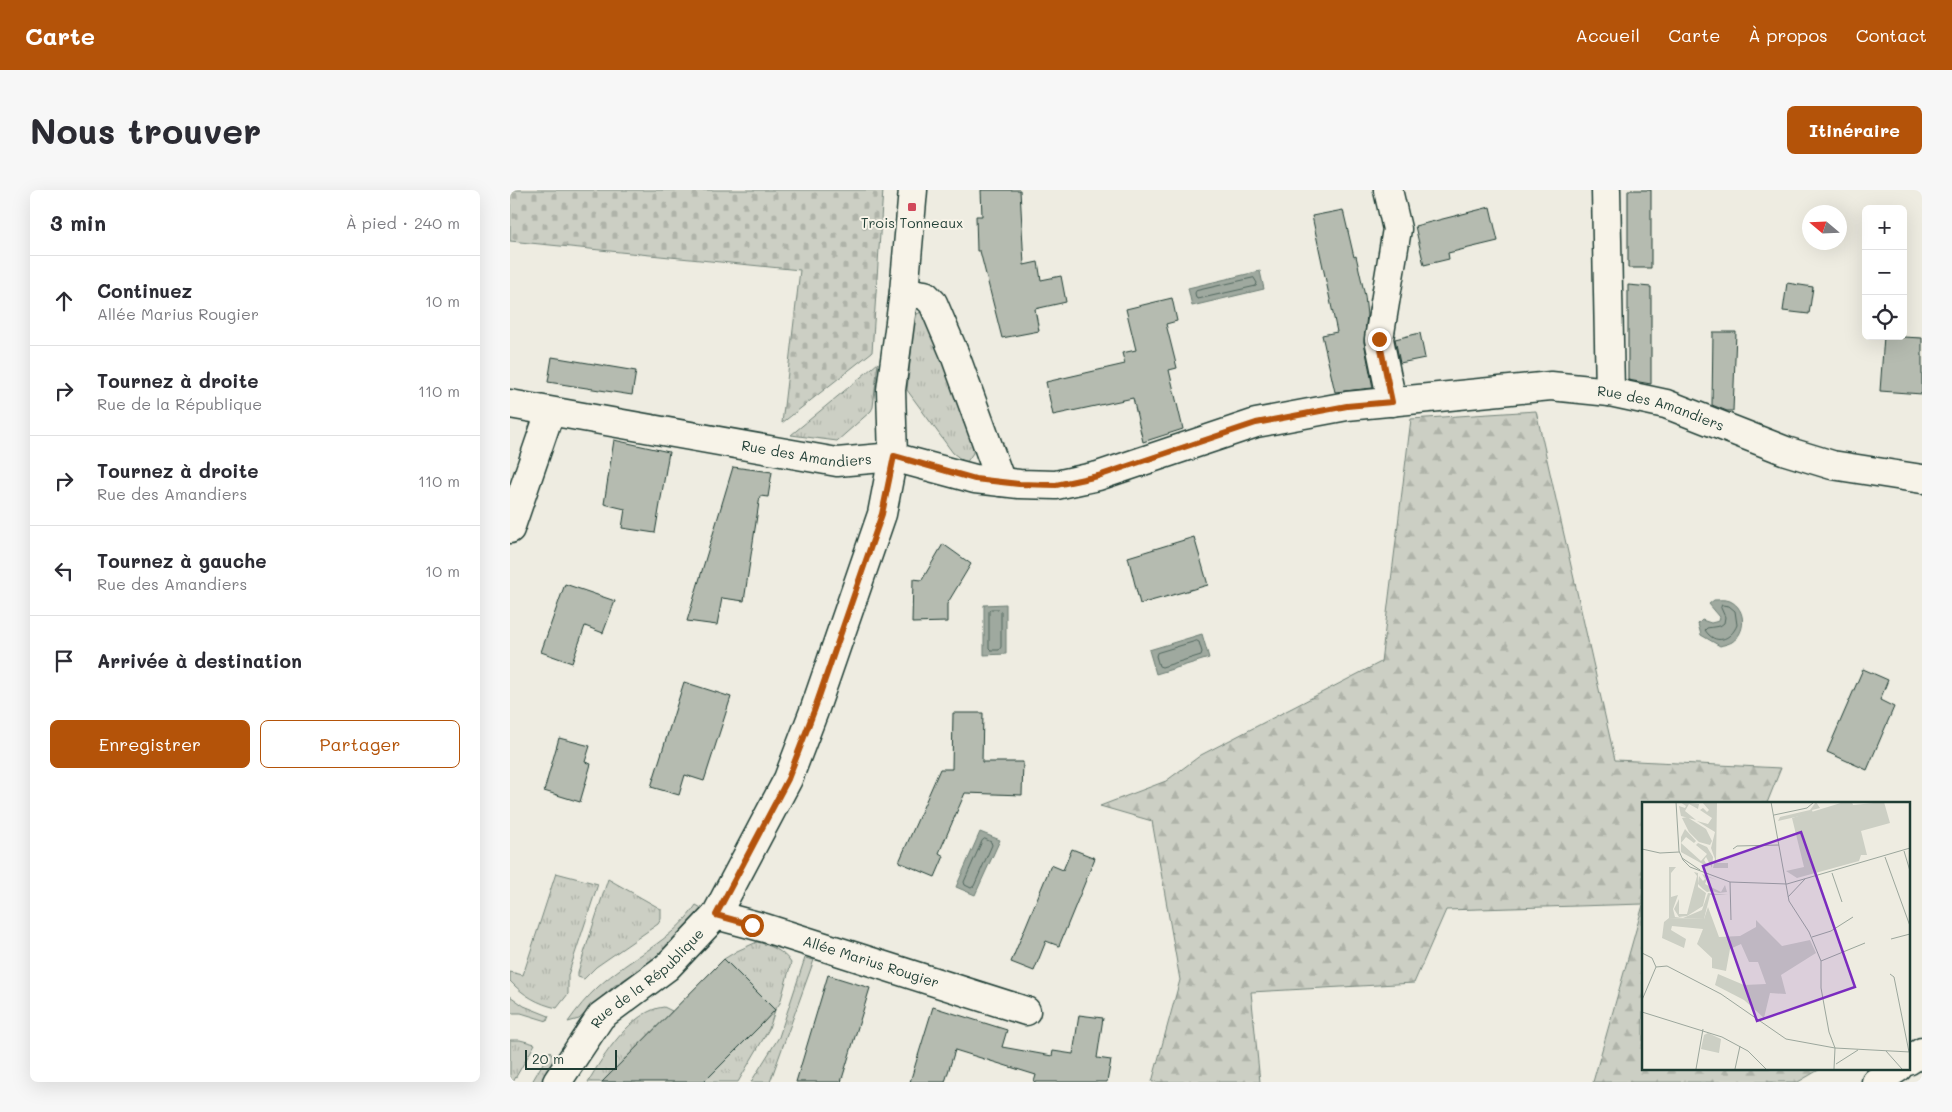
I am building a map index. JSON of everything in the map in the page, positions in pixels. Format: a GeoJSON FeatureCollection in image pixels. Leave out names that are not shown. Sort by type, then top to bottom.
{"type":"FeatureCollection","features":[{"type":"Feature","properties":{"kind":"street","name":"Rue de la République"},"geometry":{"type":"LineString","coordinates":[[557,1082],[601,1016],[667,967],[716,915],[788,779],[798,754],[882,514],[894,456],[891,390],[904,292],[913,190]]}},
{"type":"Feature","properties":{"kind":"street"},"geometry":{"type":"LineString","coordinates":[[1388,190],[1397,229],[1379,339],[1392,402]]}},
{"type":"Feature","properties":{"kind":"street"},"geometry":{"type":"LineString","coordinates":[[1606,190],[1610,392]]}},
{"type":"Feature","properties":{"kind":"street"},"geometry":{"type":"LineString","coordinates":[[904,292],[925,295],[933,303],[956,355],[1001,482]]}},
{"type":"Feature","properties":{"kind":"street","name":"Rue des Amandiers"},"geometry":{"type":"LineString","coordinates":[[510,404],[837,462],[894,456],[975,479],[1056,485],[1098,476],[1256,423],[1347,406],[1550,386],[1610,392],[1666,404],[1786,451],[1832,464],[1922,479]]}},
{"type":"Feature","properties":{"kind":"street"},"geometry":{"type":"LineString","coordinates":[[510,529],[550,412]]}},
{"type":"Feature","properties":{"kind":"street","name":"Allée Marius Rougier"},"geometry":{"type":"LineString","coordinates":[[716,915],[765,928],[1026,1011]]}},
{"type":"Feature","properties":{"kind":"street"},"geometry":{"type":"LineString","coordinates":[[1910,1060],[1922,1052]]}},
{"type":"Feature","properties":{"kind":"street"},"geometry":{"type":"LineString","coordinates":[[1876,1082],[1895,1070]]}},
{"type":"Feature","properties":{"kind":"green space"},"geometry":{"type":"Polygon","coordinates":[[[510,190],[883,190],[872,352],[782,423],[800,270],[510,241],[510,190]]]}},
{"type":"Feature","properties":{"kind":"green space"},"geometry":{"type":"Polygon","coordinates":[[[928,310],[973,441],[973,453],[966,463],[953,453],[907,390],[915,315],[928,310]]]}},
{"type":"Feature","properties":{"kind":"green space"},"geometry":{"type":"Polygon","coordinates":[[[878,363],[871,411],[837,441],[791,435],[878,363]]]}},
{"type":"Feature","properties":{"kind":"green space"},"geometry":{"type":"Polygon","coordinates":[[[1536,411],[1615,760],[1781,768],[1767,802],[1642,802],[1642,904],[1446,910],[1414,983],[1251,992],[1260,1082],[1152,1082],[1180,980],[1152,821],[1100,806],[1166,781],[1201,755],[1381,662],[1411,419],[1536,411]]]}},
{"type":"Feature","properties":{"kind":"green space"},"geometry":{"type":"Polygon","coordinates":[[[556,873],[598,884],[568,975],[568,994],[557,1008],[531,998],[510,981],[510,972],[523,975],[556,873]]]}},
{"type":"Feature","properties":{"kind":"green space"},"geometry":{"type":"Polygon","coordinates":[[[608,879],[661,909],[661,919],[658,924],[596,967],[584,979],[578,977],[578,972],[608,879]]]}},
{"type":"Feature","properties":{"kind":"green space"},"geometry":{"type":"Polygon","coordinates":[[[696,905],[705,910],[680,939],[645,966],[614,986],[579,1019],[568,1022],[582,1003],[610,976],[663,939],[686,918],[696,905]]]}},
{"type":"Feature","properties":{"kind":"green space"},"geometry":{"type":"Polygon","coordinates":[[[1642,909],[1642,1070],[1819,1070],[1798,1082],[1593,1082],[1642,909]]]}},
{"type":"Feature","properties":{"kind":"green space"},"geometry":{"type":"Polygon","coordinates":[[[757,942],[776,949],[785,955],[791,963],[780,1003],[775,1010],[724,959],[757,942]]]}},
{"type":"Feature","properties":{"kind":"green space"},"geometry":{"type":"Polygon","coordinates":[[[805,958],[814,960],[770,1082],[751,1082],[779,1037],[805,958]]]}},
{"type":"Feature","properties":{"kind":"green space"},"geometry":{"type":"Polygon","coordinates":[[[510,996],[524,1006],[549,1016],[547,1021],[521,1013],[510,1013],[510,996]]]}},
{"type":"Feature","properties":{"kind":"green space"},"geometry":{"type":"Polygon","coordinates":[[[664,1007],[672,1011],[619,1082],[588,1082],[610,1048],[630,1025],[652,1010],[664,1007]]]}},
{"type":"Feature","properties":{"kind":"green space"},"geometry":{"type":"Polygon","coordinates":[[[775,1010],[769,1029],[738,1082],[704,1082],[775,1010]]]}},
{"type":"Feature","properties":{"kind":"green space"},"geometry":{"type":"Polygon","coordinates":[[[510,1040],[520,1040],[535,1044],[513,1082],[510,1082],[510,1040]]]}},
{"type":"Feature","properties":{"kind":"green space"},"geometry":{"type":"Polygon","coordinates":[[[550,1051],[555,1060],[541,1082],[532,1082],[550,1051]]]}},
{"type":"Feature","properties":{"kind":"water"},"geometry":{"type":"Polygon","coordinates":[[[1260,271],[1264,289],[1192,306],[1188,288],[1260,271]]]}},
{"type":"Feature","properties":{"kind":"water"},"geometry":{"type":"Polygon","coordinates":[[[1714,600],[1728,600],[1736,605],[1743,621],[1737,638],[1731,643],[1720,646],[1701,635],[1698,624],[1702,620],[1711,623],[1719,621],[1720,617],[1709,604],[1714,600]]]}},
{"type":"Feature","properties":{"kind":"water"},"geometry":{"type":"Polygon","coordinates":[[[1006,604],[1006,654],[984,655],[984,605],[1006,604]]]}},
{"type":"Feature","properties":{"kind":"water"},"geometry":{"type":"Polygon","coordinates":[[[1202,634],[1209,658],[1156,674],[1149,650],[1202,634]]]}},
{"type":"Feature","properties":{"kind":"water"},"geometry":{"type":"Polygon","coordinates":[[[980,832],[1000,840],[975,895],[956,887],[980,832]]]}},
{"type":"Feature","properties":{"kind":"building"},"geometry":{"type":"Polygon","coordinates":[[[981,190],[1020,190],[1024,265],[1038,262],[1041,280],[1061,276],[1066,302],[1035,309],[1039,331],[1002,338],[980,251],[977,251],[976,216],[982,216],[981,190]]]}},
{"type":"Feature","properties":{"kind":"building"},"geometry":{"type":"Polygon","coordinates":[[[1628,190],[1651,190],[1651,268],[1628,268],[1628,190]]]}},
{"type":"Feature","properties":{"kind":"building"},"geometry":{"type":"Polygon","coordinates":[[[1490,207],[1498,241],[1448,253],[1449,259],[1424,265],[1415,226],[1490,207]]]}},
{"type":"Feature","properties":{"kind":"building"},"geometry":{"type":"Polygon","coordinates":[[[1343,210],[1365,296],[1367,315],[1364,342],[1373,388],[1335,392],[1322,335],[1337,332],[1312,216],[1343,210]]]}},
{"type":"Feature","properties":{"kind":"building"},"geometry":{"type":"Polygon","coordinates":[[[1787,283],[1813,287],[1809,314],[1783,311],[1787,283]]]}},
{"type":"Feature","properties":{"kind":"building"},"geometry":{"type":"Polygon","coordinates":[[[1628,285],[1651,287],[1651,384],[1628,380],[1628,285]]]}},
{"type":"Feature","properties":{"kind":"building"},"geometry":{"type":"Polygon","coordinates":[[[1172,298],[1177,321],[1166,324],[1177,368],[1169,370],[1183,429],[1143,442],[1133,398],[1053,415],[1046,382],[1125,364],[1122,353],[1136,350],[1126,309],[1172,298]]]}},
{"type":"Feature","properties":{"kind":"building"},"geometry":{"type":"Polygon","coordinates":[[[1713,332],[1736,332],[1733,411],[1727,411],[1712,405],[1713,332]]]}},
{"type":"Feature","properties":{"kind":"building"},"geometry":{"type":"Polygon","coordinates":[[[1420,333],[1425,358],[1400,363],[1395,339],[1420,333]]]}},
{"type":"Feature","properties":{"kind":"building"},"geometry":{"type":"Polygon","coordinates":[[[1907,337],[1922,338],[1922,394],[1880,391],[1884,340],[1907,340],[1907,337]]]}},
{"type":"Feature","properties":{"kind":"building"},"geometry":{"type":"Polygon","coordinates":[[[552,357],[636,371],[632,395],[548,382],[552,357]]]}},
{"type":"Feature","properties":{"kind":"building"},"geometry":{"type":"Polygon","coordinates":[[[614,440],[669,452],[655,533],[622,528],[625,509],[604,504],[614,440]]]}},
{"type":"Feature","properties":{"kind":"building"},"geometry":{"type":"Polygon","coordinates":[[[733,467],[772,472],[768,497],[760,496],[744,601],[722,598],[717,625],[687,621],[733,467]]]}},
{"type":"Feature","properties":{"kind":"building"},"geometry":{"type":"Polygon","coordinates":[[[1194,537],[1208,585],[1140,604],[1128,557],[1194,537]]]}},
{"type":"Feature","properties":{"kind":"building"},"geometry":{"type":"Polygon","coordinates":[[[943,544],[971,564],[947,604],[947,622],[912,623],[913,579],[922,580],[943,544]]]}},
{"type":"Feature","properties":{"kind":"building"},"geometry":{"type":"Polygon","coordinates":[[[565,584],[615,601],[603,633],[585,626],[572,663],[541,652],[565,584]]]}},
{"type":"Feature","properties":{"kind":"building"},"geometry":{"type":"Polygon","coordinates":[[[1863,669],[1888,680],[1880,700],[1894,707],[1867,770],[1827,752],[1863,669]]]}},
{"type":"Feature","properties":{"kind":"building"},"geometry":{"type":"Polygon","coordinates":[[[684,682],[731,697],[704,781],[685,775],[679,795],[651,787],[684,682]]]}},
{"type":"Feature","properties":{"kind":"building"},"geometry":{"type":"Polygon","coordinates":[[[953,713],[983,713],[982,762],[1023,762],[1022,795],[965,793],[939,853],[944,856],[935,877],[899,862],[940,769],[952,769],[953,713]]]}},
{"type":"Feature","properties":{"kind":"building"},"geometry":{"type":"Polygon","coordinates":[[[559,738],[590,746],[585,762],[591,764],[580,802],[544,791],[559,738]]]}},
{"type":"Feature","properties":{"kind":"building"},"geometry":{"type":"Polygon","coordinates":[[[1072,849],[1095,858],[1059,946],[1046,941],[1034,971],[1011,962],[1051,865],[1063,870],[1072,849]]]}},
{"type":"Feature","properties":{"kind":"building"},"geometry":{"type":"Polygon","coordinates":[[[724,959],[775,1010],[762,1024],[704,1082],[602,1082],[724,959]]]}},
{"type":"Feature","properties":{"kind":"building"},"geometry":{"type":"Polygon","coordinates":[[[828,975],[870,988],[841,1082],[796,1082],[828,975]]]}},
{"type":"Feature","properties":{"kind":"building"},"geometry":{"type":"Polygon","coordinates":[[[933,1007],[1007,1030],[1002,1047],[1052,1056],[1053,1051],[1073,1054],[1079,1015],[1103,1018],[1097,1058],[1111,1060],[1107,1082],[1034,1082],[1036,1075],[955,1050],[945,1082],[910,1082],[933,1007]]]}},
{"type":"Feature","properties":{"kind":"place","name":"Trois Tonneaux"},"geometry":{"type":"Point","coordinates":[912,207]}},
{"type":"Feature","properties":{"kind":"route"},"geometry":{"type":"LineString","coordinates":[[752,925],[716,915],[788,779],[814,711],[882,514],[894,456],[975,479],[1019,484],[1056,485],[1098,476],[1256,423],[1347,406],[1392,402],[1379,339]]}}]}
